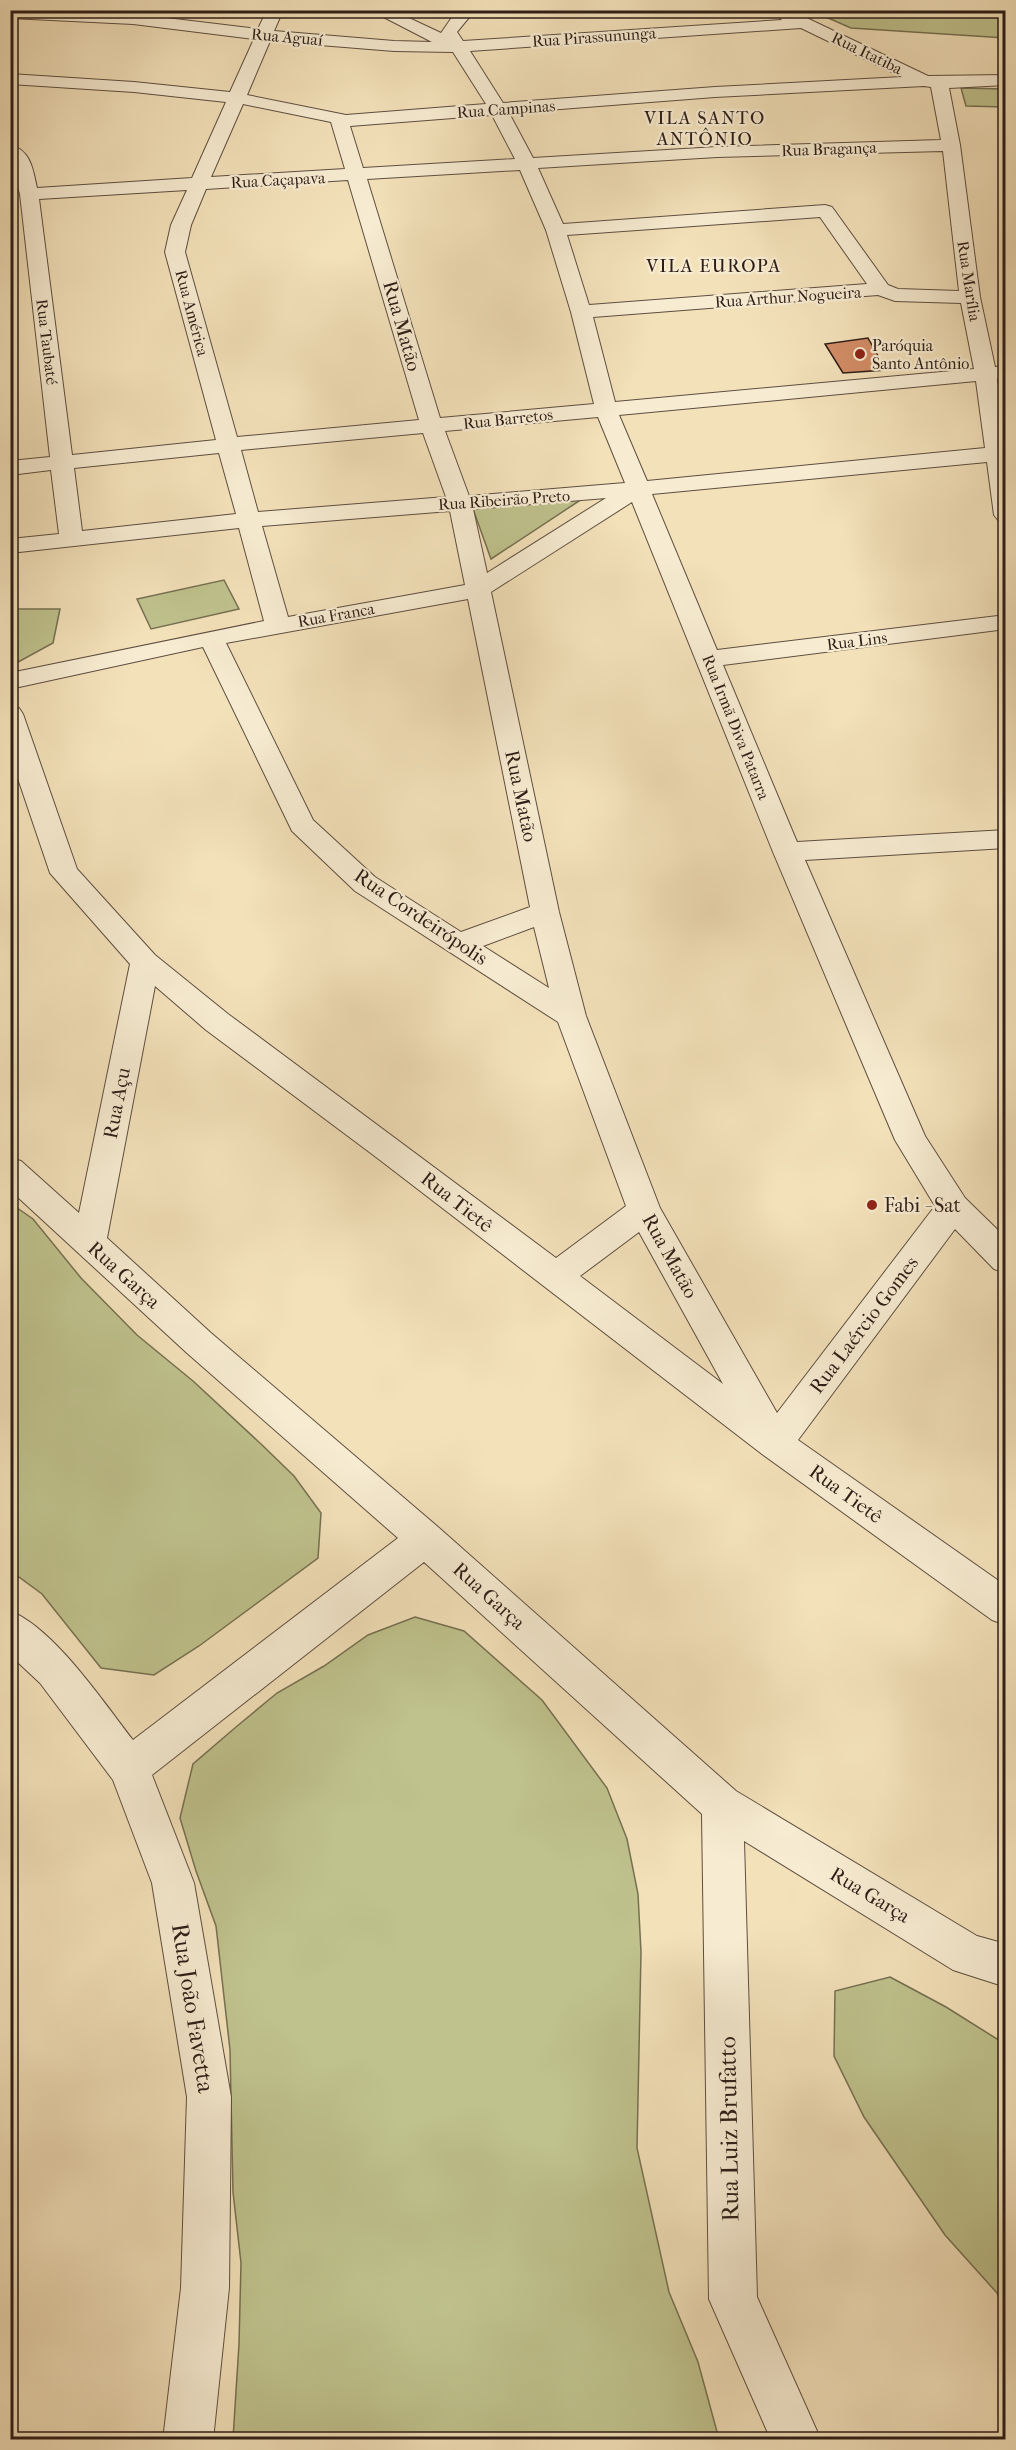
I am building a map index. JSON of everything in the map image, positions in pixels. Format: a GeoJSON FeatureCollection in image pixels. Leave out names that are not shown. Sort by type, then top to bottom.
{"type":"FeatureCollection","features":[{"type":"Feature","properties":{"kind":"street","name":"Rua América"},"geometry":{"type":"LineString","coordinates":[[275,10],[201,185],[181,225],[175,252],[278,626]]}},
{"type":"Feature","properties":{"kind":"street"},"geometry":{"type":"LineString","coordinates":[[378,10],[457,47]]}},
{"type":"Feature","properties":{"kind":"street"},"geometry":{"type":"LineString","coordinates":[[467,10],[458,18],[449,32],[498,110],[527,164]]}},
{"type":"Feature","properties":{"kind":"street","name":"Rua Itatiba"},"geometry":{"type":"LineString","coordinates":[[777,10],[932,82]]}},
{"type":"Feature","properties":{"kind":"street","name":"Rua Aguaí"},"geometry":{"type":"LineString","coordinates":[[10,13],[135,15],[264,35],[394,46],[457,47]]}},
{"type":"Feature","properties":{"kind":"street","name":"Rua Pirassununga"},"geometry":{"type":"LineString","coordinates":[[457,47],[804,23]]}},
{"type":"Feature","properties":{"kind":"street","name":"Rua Campinas"},"geometry":{"type":"LineString","coordinates":[[10,79],[134,87],[237,98],[339,118],[340,121],[715,92],[1005,80]]}},
{"type":"Feature","properties":{"kind":"street","name":"Rua Marília"},"geometry":{"type":"LineString","coordinates":[[932,82],[951,145],[970,297],[996,373],[998,454],[1005,515]]}},
{"type":"Feature","properties":{"kind":"street","name":"Rua Matão"},"geometry":{"type":"LineString","coordinates":[[340,121],[432,427],[460,503],[545,912],[571,1016],[644,1210],[775,1443]]}},
{"type":"Feature","properties":{"kind":"street","name":"Rua Bragança"},"geometry":{"type":"LineString","coordinates":[[527,164],[717,152],[951,145]]}},
{"type":"Feature","properties":{"kind":"street","name":"Rua Taubaté"},"geometry":{"type":"LineString","coordinates":[[10,150],[21,159],[29,194],[29,267],[62,463],[70,539]]}},
{"type":"Feature","properties":{"kind":"street","name":"Rua Caçapava"},"geometry":{"type":"LineString","coordinates":[[29,194],[527,164]]}},
{"type":"Feature","properties":{"kind":"street","name":"Rua Irmã Diva Patarra"},"geometry":{"type":"LineString","coordinates":[[527,164],[556,230],[581,312],[606,410],[787,852],[911,1140],[953,1207],[1005,1260]]}},
{"type":"Feature","properties":{"kind":"street","name":"Rua Arthur Nogueira"},"geometry":{"type":"LineString","coordinates":[[556,230],[825,212],[881,290]]}},
{"type":"Feature","properties":{"kind":"street"},"geometry":{"type":"LineString","coordinates":[[881,290],[895,295],[970,297]]}},
{"type":"Feature","properties":{"kind":"street","name":"Rua Arthur Nogueira"},"geometry":{"type":"LineString","coordinates":[[581,312],[881,290]]}},
{"type":"Feature","properties":{"kind":"street","name":"Rua Barretos"},"geometry":{"type":"LineString","coordinates":[[10,468],[228,445],[996,373]]}},
{"type":"Feature","properties":{"kind":"street","name":"Rua Ribeirão Preto"},"geometry":{"type":"LineString","coordinates":[[10,546],[248,520],[638,489],[998,454]]}},
{"type":"Feature","properties":{"kind":"street","name":"Rua Franca"},"geometry":{"type":"LineString","coordinates":[[10,681],[211,638],[477,590],[638,489]]}},
{"type":"Feature","properties":{"kind":"street","name":"Rua Lins"},"geometry":{"type":"LineString","coordinates":[[708,659],[1005,622]]}},
{"type":"Feature","properties":{"kind":"street","name":"Rua Cordeirópolis"},"geometry":{"type":"LineString","coordinates":[[211,638],[302,825],[365,884],[571,1016]]}},
{"type":"Feature","properties":{"kind":"street","name":"Rua Tietê"},"geometry":{"type":"LineString","coordinates":[[10,714],[64,873],[145,962],[217,1022],[387,1148],[775,1443],[1005,1608]]}},
{"type":"Feature","properties":{"kind":"street"},"geometry":{"type":"LineString","coordinates":[[787,852],[1005,839]]}},
{"type":"Feature","properties":{"kind":"street"},"geometry":{"type":"LineString","coordinates":[[458,944],[545,912]]}},
{"type":"Feature","properties":{"kind":"street","name":"Rua Açu"},"geometry":{"type":"LineString","coordinates":[[88,1244],[145,962]]}},
{"type":"Feature","properties":{"kind":"street","name":"Rua Garça"},"geometry":{"type":"LineString","coordinates":[[10,1170],[88,1244],[425,1539],[722,1805],[968,1955],[1005,1966]]}},
{"type":"Feature","properties":{"kind":"street","name":"Rua Laércio Gomes"},"geometry":{"type":"LineString","coordinates":[[775,1443],[953,1207]]}},
{"type":"Feature","properties":{"kind":"street"},"geometry":{"type":"LineString","coordinates":[[555,1277],[644,1210]]}},
{"type":"Feature","properties":{"kind":"street"},"geometry":{"type":"LineString","coordinates":[[129,1768],[425,1539]]}},
{"type":"Feature","properties":{"kind":"street","name":"Rua João Favetta"},"geometry":{"type":"LineString","coordinates":[[10,1629],[54,1670],[129,1768],[173,1883],[209,2097],[205,2288],[188,2439]]}},
{"type":"Feature","properties":{"kind":"street","name":"Rua Luiz Brufatto"},"geometry":{"type":"LineString","coordinates":[[722,1805],[733,2300],[796,2439]]}},
{"type":"Feature","properties":{"kind":"green space"},"geometry":{"type":"Polygon","coordinates":[[[812,11],[1005,13],[1005,38],[851,28],[812,11]]]}},
{"type":"Feature","properties":{"kind":"green space"},"geometry":{"type":"Polygon","coordinates":[[[961,88],[1005,89],[1005,107],[966,106],[961,88]]]}},
{"type":"Feature","properties":{"kind":"green space"},"geometry":{"type":"Polygon","coordinates":[[[582,499],[491,559],[473,509],[582,499]]]}},
{"type":"Feature","properties":{"kind":"green space"},"geometry":{"type":"Polygon","coordinates":[[[224,580],[239,609],[151,629],[137,599],[224,580]]]}},
{"type":"Feature","properties":{"kind":"green space"},"geometry":{"type":"Polygon","coordinates":[[[11,609],[60,609],[53,643],[11,666],[11,609]]]}},
{"type":"Feature","properties":{"kind":"green space"},"geometry":{"type":"Polygon","coordinates":[[[10,1203],[33,1219],[81,1278],[137,1335],[193,1381],[294,1476],[321,1513],[318,1558],[199,1646],[154,1675],[101,1668],[42,1594],[11,1571],[10,1203]]]}},
{"type":"Feature","properties":{"kind":"green space"},"geometry":{"type":"Polygon","coordinates":[[[415,1617],[464,1631],[542,1700],[607,1788],[627,1839],[638,1894],[641,1952],[637,2148],[669,2292],[698,2362],[719,2439],[233,2439],[241,2263],[233,2192],[230,2050],[216,1926],[180,1818],[193,1764],[236,1727],[277,1693],[324,1666],[368,1635],[415,1617]]]}},
{"type":"Feature","properties":{"kind":"green space"},"geometry":{"type":"Polygon","coordinates":[[[890,1977],[946,2007],[1005,2044],[1005,2311],[997,2293],[945,2235],[864,2117],[834,2056],[835,1991],[890,1977]]]}},
{"type":"Feature","properties":{"kind":"building","name":"Paróquia Santo Antônio"},"geometry":{"type":"Polygon","coordinates":[[[868,338],[886,370],[843,373],[825,344],[868,338]]]}},
{"type":"Feature","properties":{"kind":"place","name":"Paróquia Santo Antônio"},"geometry":{"type":"Point","coordinates":[860,354]}},
{"type":"Feature","properties":{"kind":"place","name":"Fabi - Sat"},"geometry":{"type":"Point","coordinates":[872,1205]}},
{"type":"Feature","properties":{"kind":"district","name":"VILA SANTO ANTÔNIO"},"geometry":{"type":"Point","coordinates":[705,128]}},
{"type":"Feature","properties":{"kind":"district","name":"VILA EUROPA"},"geometry":{"type":"Point","coordinates":[714,266]}}]}
